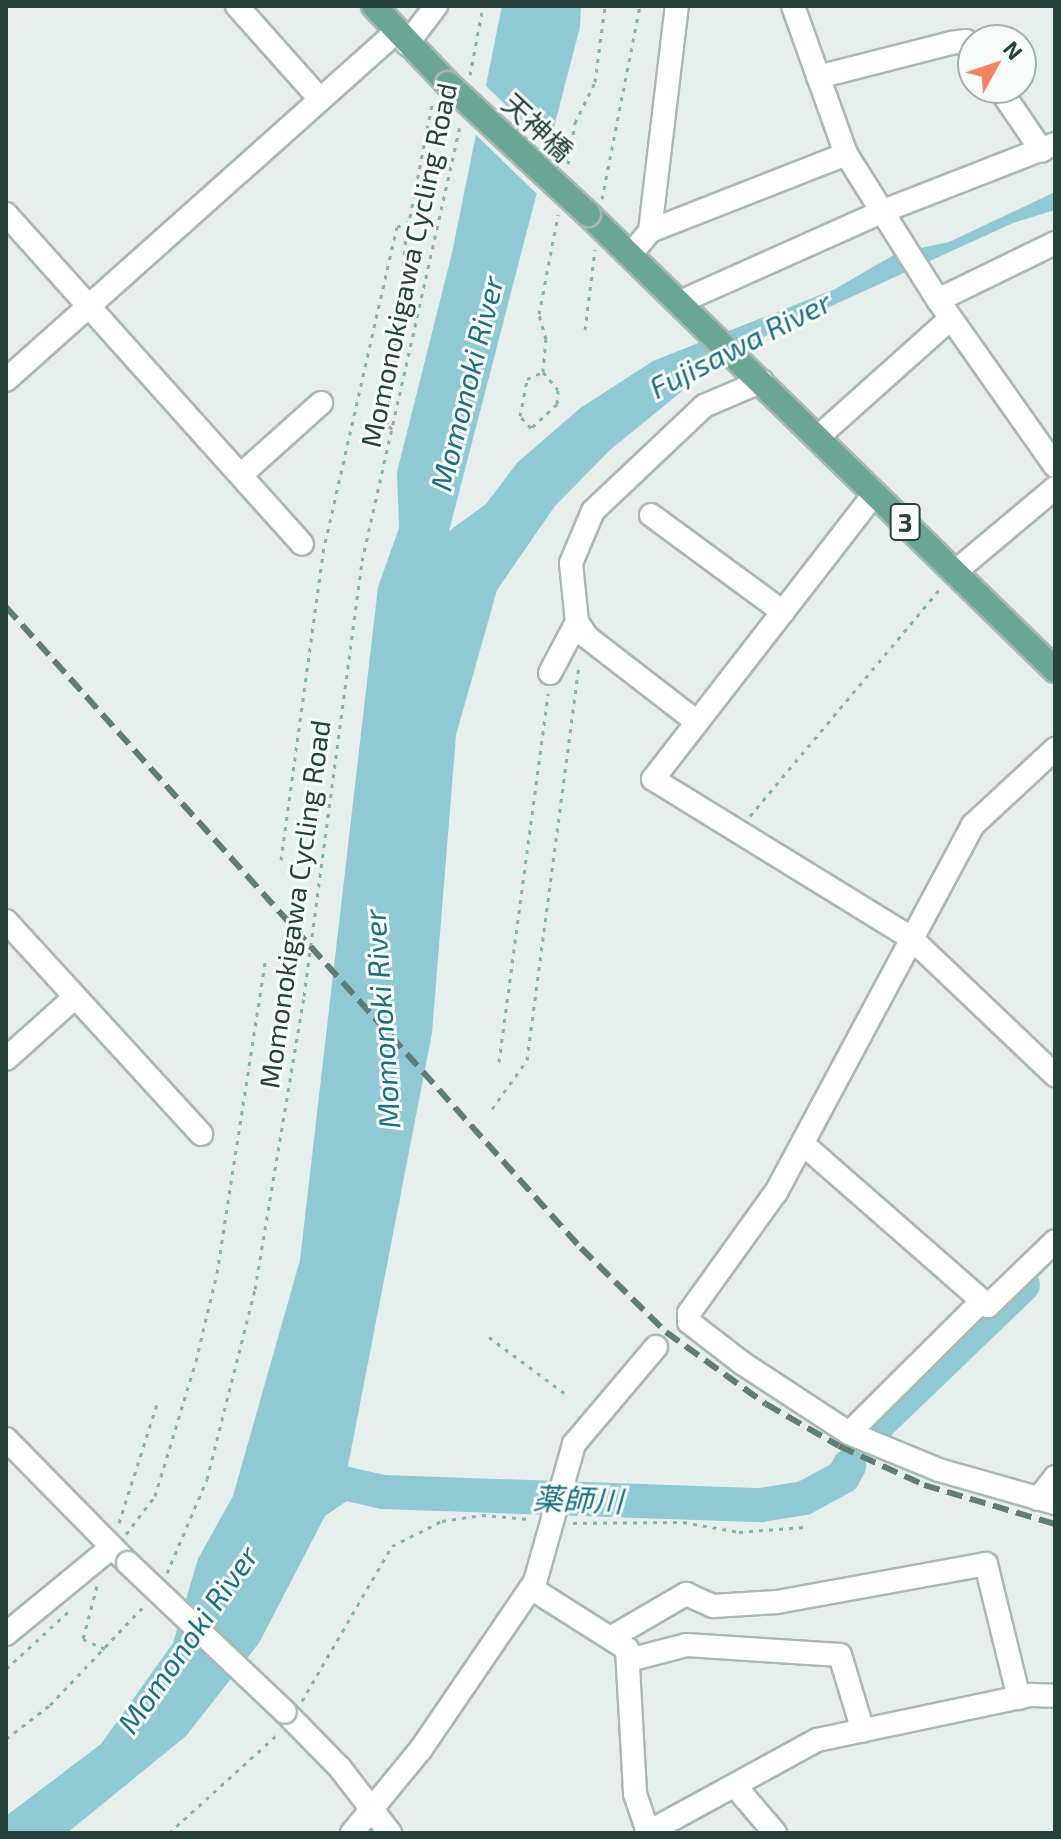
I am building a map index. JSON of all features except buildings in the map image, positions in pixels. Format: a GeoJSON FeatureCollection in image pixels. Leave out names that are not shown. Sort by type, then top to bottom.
{"type":"FeatureCollection","features":[{"type":"Feature","properties":{"kind":"main road","name":"3"},"geometry":{"type":"LineString","coordinates":[[374,6],[450,88]]}},
{"type":"Feature","properties":{"kind":"main road","name":"天神橋"},"geometry":{"type":"LineString","coordinates":[[450,88],[593,219]]}},
{"type":"Feature","properties":{"kind":"main road","name":"3"},"geometry":{"type":"LineString","coordinates":[[593,219],[1055,670]]}},
{"type":"Feature","properties":{"kind":"street"},"geometry":{"type":"LineString","coordinates":[[237,6],[320,99]]}},
{"type":"Feature","properties":{"kind":"street"},"geometry":{"type":"LineString","coordinates":[[6,380],[320,99],[402,38],[436,6]]}},
{"type":"Feature","properties":{"kind":"street"},"geometry":{"type":"LineString","coordinates":[[650,231],[677,6]]}},
{"type":"Feature","properties":{"kind":"street"},"geometry":{"type":"LineString","coordinates":[[793,6],[846,154],[940,303],[1055,466]]}},
{"type":"Feature","properties":{"kind":"street"},"geometry":{"type":"LineString","coordinates":[[818,77],[957,49]]}},
{"type":"Feature","properties":{"kind":"street"},"geometry":{"type":"LineString","coordinates":[[683,305],[883,215],[1049,148],[1012,104]]}},
{"type":"Feature","properties":{"kind":"street"},"geometry":{"type":"LineString","coordinates":[[630,255],[650,231],[846,154]]}},
{"type":"Feature","properties":{"kind":"street"},"geometry":{"type":"LineString","coordinates":[[6,214],[243,473],[302,544]]}},
{"type":"Feature","properties":{"kind":"street"},"geometry":{"type":"LineString","coordinates":[[818,437],[940,303],[1055,243]]}},
{"type":"Feature","properties":{"kind":"street"},"geometry":{"type":"LineString","coordinates":[[550,673],[580,627],[571,563],[593,511],[704,406],[758,378]]}},
{"type":"Feature","properties":{"kind":"street"},"geometry":{"type":"LineString","coordinates":[[243,473],[321,403]]}},
{"type":"Feature","properties":{"kind":"street"},"geometry":{"type":"LineString","coordinates":[[956,571],[1055,488]]}},
{"type":"Feature","properties":{"kind":"street"},"geometry":{"type":"LineString","coordinates":[[875,493],[653,779],[911,938],[1055,1075]]}},
{"type":"Feature","properties":{"kind":"street"},"geometry":{"type":"LineString","coordinates":[[651,515],[783,612]]}},
{"type":"Feature","properties":{"kind":"street"},"geometry":{"type":"LineString","coordinates":[[580,627],[697,722]]}},
{"type":"Feature","properties":{"kind":"street"},"geometry":{"type":"LineString","coordinates":[[1055,749],[973,825],[803,1144],[762,1214],[689,1313],[689,1322],[742,1363],[849,1433],[939,1470],[1047,1501],[1055,1477]]}},
{"type":"Feature","properties":{"kind":"street"},"geometry":{"type":"LineString","coordinates":[[6,921],[201,1134]]}},
{"type":"Feature","properties":{"kind":"street"},"geometry":{"type":"LineString","coordinates":[[6,1059],[74,998]]}},
{"type":"Feature","properties":{"kind":"street"},"geometry":{"type":"LineString","coordinates":[[803,1144],[988,1306],[1055,1241]]}},
{"type":"Feature","properties":{"kind":"street"},"geometry":{"type":"LineString","coordinates":[[849,1433],[981,1302]]}},
{"type":"Feature","properties":{"kind":"street"},"geometry":{"type":"LineString","coordinates":[[352,1833],[374,1811],[531,1588],[562,1479],[583,1429],[656,1347]]}},
{"type":"Feature","properties":{"kind":"street"},"geometry":{"type":"LineString","coordinates":[[6,1439],[120,1555],[288,1715],[390,1833]]}},
{"type":"Feature","properties":{"kind":"street"},"geometry":{"type":"LineString","coordinates":[[6,1634],[120,1555]]}},
{"type":"Feature","properties":{"kind":"street"},"geometry":{"type":"LineString","coordinates":[[612,1637],[686,1594],[713,1606],[777,1602],[986,1564],[1019,1698]]}},
{"type":"Feature","properties":{"kind":"street"},"geometry":{"type":"LineString","coordinates":[[531,1588],[627,1649],[635,1794],[647,1832],[817,1740],[1019,1698],[1055,1696]]}},
{"type":"Feature","properties":{"kind":"street"},"geometry":{"type":"LineString","coordinates":[[629,1660],[686,1645],[840,1655],[863,1731]]}},
{"type":"Feature","properties":{"kind":"street"},"geometry":{"type":"LineString","coordinates":[[735,1786],[775,1833]]}},
{"type":"Feature","properties":{"kind":"path","name":"Momonokigawa Cycling Road"},"geometry":{"type":"LineString","coordinates":[[408,222],[450,88],[483,6]]}},
{"type":"Feature","properties":{"kind":"path"},"geometry":{"type":"LineString","coordinates":[[585,330],[593,219],[640,6]]}},
{"type":"Feature","properties":{"kind":"path","name":"Momonokigawa Cycling Road"},"geometry":{"type":"LineString","coordinates":[[160,1583],[207,1479],[255,1289],[304,996],[362,561],[461,121]]}},
{"type":"Feature","properties":{"kind":"path"},"geometry":{"type":"LineString","coordinates":[[392,429],[387,424],[408,222]]}},
{"type":"Feature","properties":{"kind":"path"},"geometry":{"type":"LineString","coordinates":[[281,860],[323,552],[397,227],[408,222]]}},
{"type":"Feature","properties":{"kind":"path"},"geometry":{"type":"LineString","coordinates":[[543,372],[558,390],[557,404],[531,428],[520,416],[527,379],[543,372]]}},
{"type":"Feature","properties":{"kind":"path"},"geometry":{"type":"LineString","coordinates":[[737,831],[956,571]]}},
{"type":"Feature","properties":{"kind":"path"},"geometry":{"type":"LineString","coordinates":[[492,1109],[527,1060],[580,627]]}},
{"type":"Feature","properties":{"kind":"path"},"geometry":{"type":"LineString","coordinates":[[499,1062],[550,673]]}},
{"type":"Feature","properties":{"kind":"path"},"geometry":{"type":"LineString","coordinates":[[120,1555],[149,1507],[182,1422],[217,1273],[265,962]]}},
{"type":"Feature","properties":{"kind":"path"},"geometry":{"type":"LineString","coordinates":[[489,1337],[567,1395]]}},
{"type":"Feature","properties":{"kind":"path"},"geometry":{"type":"LineString","coordinates":[[120,1555],[158,1401]]}},
{"type":"Feature","properties":{"kind":"path"},"geometry":{"type":"LineString","coordinates":[[95,1575],[83,1639],[105,1649]]}},
{"type":"Feature","properties":{"kind":"path"},"geometry":{"type":"LineString","coordinates":[[6,1739],[105,1649],[153,1593]]}},
{"type":"Feature","properties":{"kind":"path"},"geometry":{"type":"LineString","coordinates":[[169,1833],[253,1761],[320,1673]]}},
{"type":"Feature","properties":{"kind":"water"},"geometry":{"type":"Polygon","coordinates":[[[502,6],[581,6],[580,27],[449,531],[486,504],[517,463],[579,409],[653,361],[835,289],[897,253],[949,242],[1055,192],[1055,210],[1013,223],[759,339],[686,388],[610,450],[555,506],[497,590],[456,735],[432,1033],[347,1471],[364,1489],[325,1516],[259,1643],[186,1736],[67,1833],[6,1833],[6,1816],[101,1744],[173,1643],[198,1559],[233,1496],[300,1260],[378,587],[399,528],[397,472],[452,253],[502,6]]]}},
{"type":"Feature","properties":{"kind":"pier"},"geometry":{"type":"Polygon","coordinates":[[[483,83],[553,151],[541,198],[473,132],[483,83]]]}},
{"type":"Feature","properties":{"kind":"waterway","name":"薬師川"},"geometry":{"type":"LineString","coordinates":[[868,1434],[1023,1285]]}},
{"type":"Feature","properties":{"kind":"waterway","name":"薬師川"},"geometry":{"type":"LineString","coordinates":[[321,1478],[383,1492],[761,1505],[804,1498],[843,1477],[849,1466]]}},
{"type":"Feature","properties":{"kind":"railway"},"geometry":{"type":"LineString","coordinates":[[6,607],[581,1248],[666,1332],[766,1404],[839,1446],[924,1485],[1055,1524]]}},
{"type":"Feature","properties":{"kind":"water label","name":"Fujisawa River"},"geometry":{"type":"Point","coordinates":[740,344]}},
{"type":"Feature","properties":{"kind":"water label","name":"Momonoki River"},"geometry":{"type":"Point","coordinates":[466,383]}},
{"type":"Feature","properties":{"kind":"water label","name":"Momonoki River"},"geometry":{"type":"Point","coordinates":[381,1019]}},
{"type":"Feature","properties":{"kind":"water label","name":"Momonoki River"},"geometry":{"type":"Point","coordinates":[187,1639]}}]}
